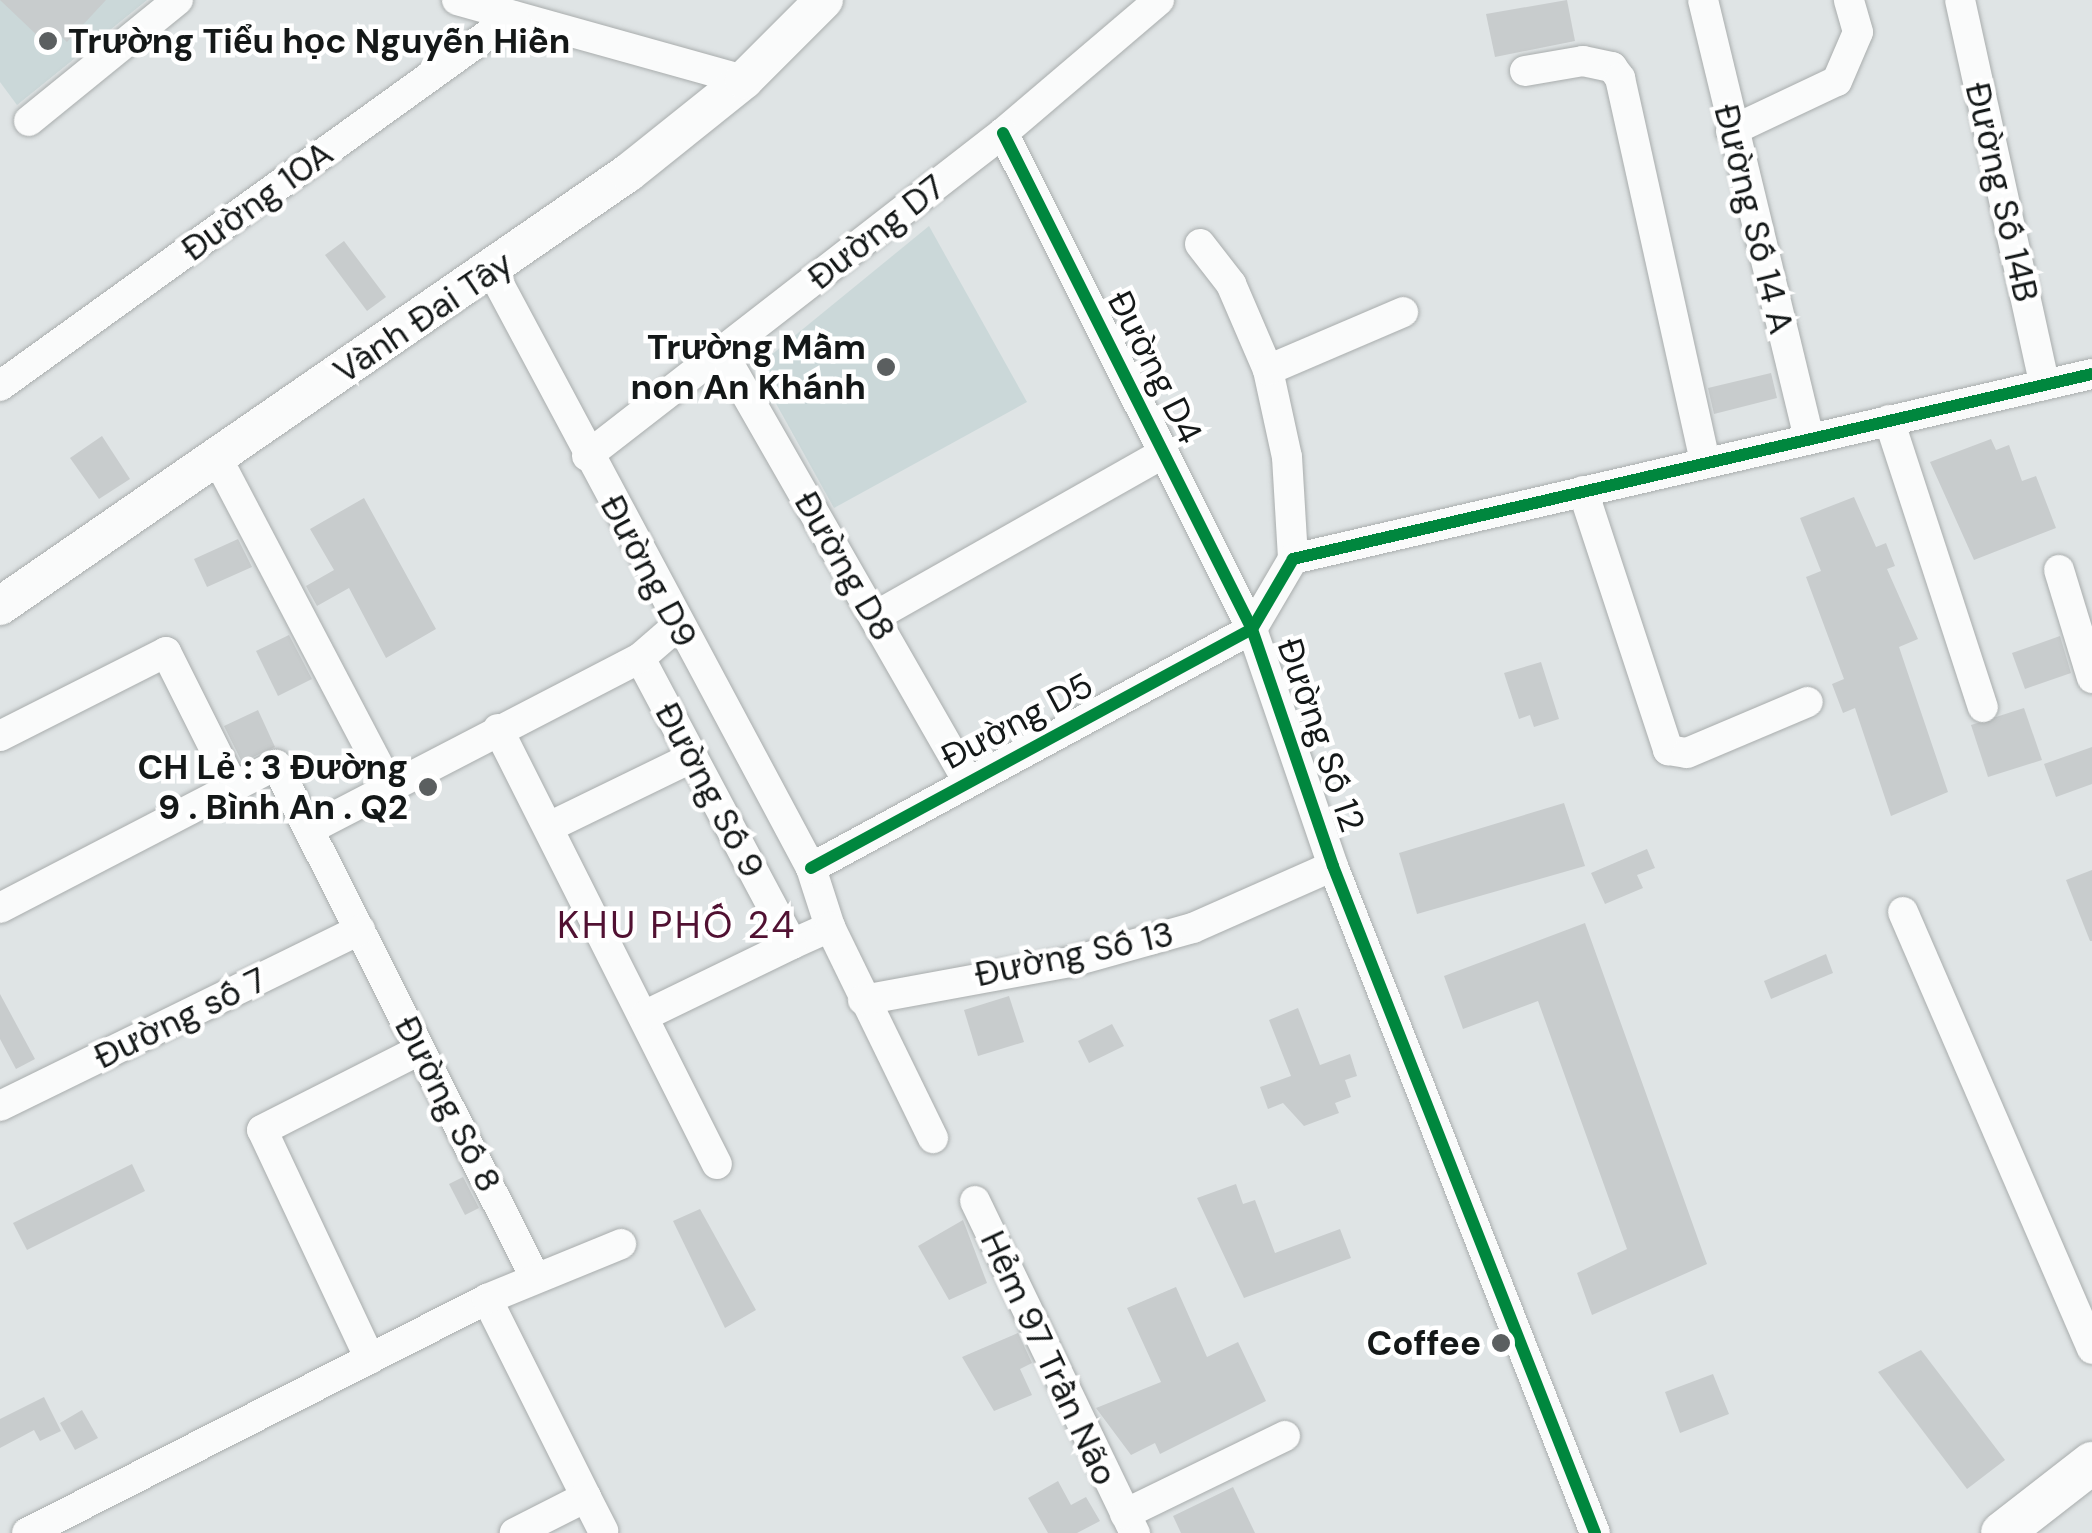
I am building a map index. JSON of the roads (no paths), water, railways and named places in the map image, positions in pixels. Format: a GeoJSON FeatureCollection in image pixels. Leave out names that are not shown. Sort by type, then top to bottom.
{"type":"FeatureCollection","features":[{"type":"Feature","properties":{"kind":"main road"},"geometry":{"type":"LineString","coordinates":[[2002,1533],[2092,1463]]}},
{"type":"Feature","properties":{"kind":"street"},"geometry":{"type":"LineString","coordinates":[[29,121],[178,0]]}},
{"type":"Feature","properties":{"kind":"street"},"geometry":{"type":"LineString","coordinates":[[457,0],[744,80]]}},
{"type":"Feature","properties":{"kind":"street","name":"Vành Đai Tây"},"geometry":{"type":"LineString","coordinates":[[0,606],[492,272],[744,80],[824,0]]}},
{"type":"Feature","properties":{"kind":"street","name":"Đường D7"},"geometry":{"type":"LineString","coordinates":[[587,456],[1004,133],[1159,0]]}},
{"type":"Feature","properties":{"kind":"street","name":"Đường Số 14 A"},"geometry":{"type":"LineString","coordinates":[[1704,0],[1732,131],[1808,438]]}},
{"type":"Feature","properties":{"kind":"street"},"geometry":{"type":"LineString","coordinates":[[1732,131],[1836,80],[1858,32],[1849,0]]}},
{"type":"Feature","properties":{"kind":"street","name":"Đường Số 14B"},"geometry":{"type":"LineString","coordinates":[[1960,0],[2045,385]]}},
{"type":"Feature","properties":{"kind":"street","name":"Đường 10A"},"geometry":{"type":"LineString","coordinates":[[0,386],[514,16]]}},
{"type":"Feature","properties":{"kind":"street"},"geometry":{"type":"LineString","coordinates":[[1526,71],[1583,61],[1612,68],[1620,78],[1704,462]]}},
{"type":"Feature","properties":{"kind":"street","name":"Đường D4"},"geometry":{"type":"LineString","coordinates":[[1004,133],[1252,628]]}},
{"type":"Feature","properties":{"kind":"street"},"geometry":{"type":"LineString","coordinates":[[1200,244],[1231,284],[1268,370],[1287,457],[1293,559],[2092,374]]}},
{"type":"Feature","properties":{"kind":"street","name":"Đường D9"},"geometry":{"type":"LineString","coordinates":[[492,272],[677,626],[811,868],[830,927]]}},
{"type":"Feature","properties":{"kind":"street"},"geometry":{"type":"LineString","coordinates":[[1268,370],[1403,312]]}},
{"type":"Feature","properties":{"kind":"street","name":"Đường D8"},"geometry":{"type":"LineString","coordinates":[[722,352],[968,781]]}},
{"type":"Feature","properties":{"kind":"street"},"geometry":{"type":"LineString","coordinates":[[1888,420],[1982,706]]}},
{"type":"Feature","properties":{"kind":"street","name":"Đường D4"},"geometry":{"type":"LineString","coordinates":[[874,617],[1164,453]]}},
{"type":"Feature","properties":{"kind":"street"},"geometry":{"type":"LineString","coordinates":[[216,456],[387,782]]}},
{"type":"Feature","properties":{"kind":"street"},"geometry":{"type":"LineString","coordinates":[[1583,491],[1668,750],[1687,753],[1808,702]]}},
{"type":"Feature","properties":{"kind":"street","name":"Đường Số 12"},"geometry":{"type":"LineString","coordinates":[[1293,559],[1252,628],[1333,866],[1595,1533]]}},
{"type":"Feature","properties":{"kind":"street"},"geometry":{"type":"LineString","coordinates":[[2059,570],[2086,639],[2092,678]]}},
{"type":"Feature","properties":{"kind":"street"},"geometry":{"type":"LineString","coordinates":[[314,827],[387,782],[640,658],[677,626]]}},
{"type":"Feature","properties":{"kind":"street","name":"Đường D5"},"geometry":{"type":"LineString","coordinates":[[811,868],[1252,628]]}},
{"type":"Feature","properties":{"kind":"street"},"geometry":{"type":"LineString","coordinates":[[0,736],[166,652],[232,786],[0,908]]}},
{"type":"Feature","properties":{"kind":"street","name":"Đường Số 9"},"geometry":{"type":"LineString","coordinates":[[640,658],[792,944]]}},
{"type":"Feature","properties":{"kind":"street"},"geometry":{"type":"LineString","coordinates":[[498,729],[646,1014],[716,1164]]}},
{"type":"Feature","properties":{"kind":"street"},"geometry":{"type":"LineString","coordinates":[[550,826],[693,757]]}},
{"type":"Feature","properties":{"kind":"street","name":"Đường Số 8"},"geometry":{"type":"LineString","coordinates":[[232,786],[276,765],[314,827],[360,930],[535,1277]]}},
{"type":"Feature","properties":{"kind":"street","name":"Đường Số 13"},"geometry":{"type":"LineString","coordinates":[[863,1000],[1071,962],[1193,928],[1333,866]]}},
{"type":"Feature","properties":{"kind":"street"},"geometry":{"type":"LineString","coordinates":[[1902,912],[2092,1349]]}},
{"type":"Feature","properties":{"kind":"street"},"geometry":{"type":"LineString","coordinates":[[646,1014],[830,927],[933,1138]]}},
{"type":"Feature","properties":{"kind":"street","name":"Đường số 7"},"geometry":{"type":"LineString","coordinates":[[0,1106],[360,930]]}},
{"type":"Feature","properties":{"kind":"street"},"geometry":{"type":"LineString","coordinates":[[370,1359],[262,1130],[420,1050]]}},
{"type":"Feature","properties":{"kind":"street","name":"Hẻm 97 Trần Não"},"geometry":{"type":"LineString","coordinates":[[976,1201],[1130,1523],[1284,1436]]}},
{"type":"Feature","properties":{"kind":"street"},"geometry":{"type":"LineString","coordinates":[[43,1530],[487,1299],[620,1244]]}},
{"type":"Feature","properties":{"kind":"street"},"geometry":{"type":"LineString","coordinates":[[487,1299],[604,1531]]}},
{"type":"Feature","properties":{"kind":"street"},"geometry":{"type":"LineString","coordinates":[[515,1533],[586,1497]]}},
{"type":"Feature","properties":{"kind":"place","name":"Trường Tiểu học Nguyễn Hiền"},"geometry":{"type":"Point","coordinates":[48,41]}},
{"type":"Feature","properties":{"kind":"place","name":"Trường Mầm non An Khánh"},"geometry":{"type":"Point","coordinates":[886,367]}},
{"type":"Feature","properties":{"kind":"place","name":"CH Lẻ : 3 Đường 9 . Bình An . Q2"},"geometry":{"type":"Point","coordinates":[428,787]}},
{"type":"Feature","properties":{"kind":"place","name":"Coffee"},"geometry":{"type":"Point","coordinates":[1501,1343]}},
{"type":"Feature","properties":{"kind":"district","name":"KHU PHỐ 24"},"geometry":{"type":"Point","coordinates":[677,926]}}]}
